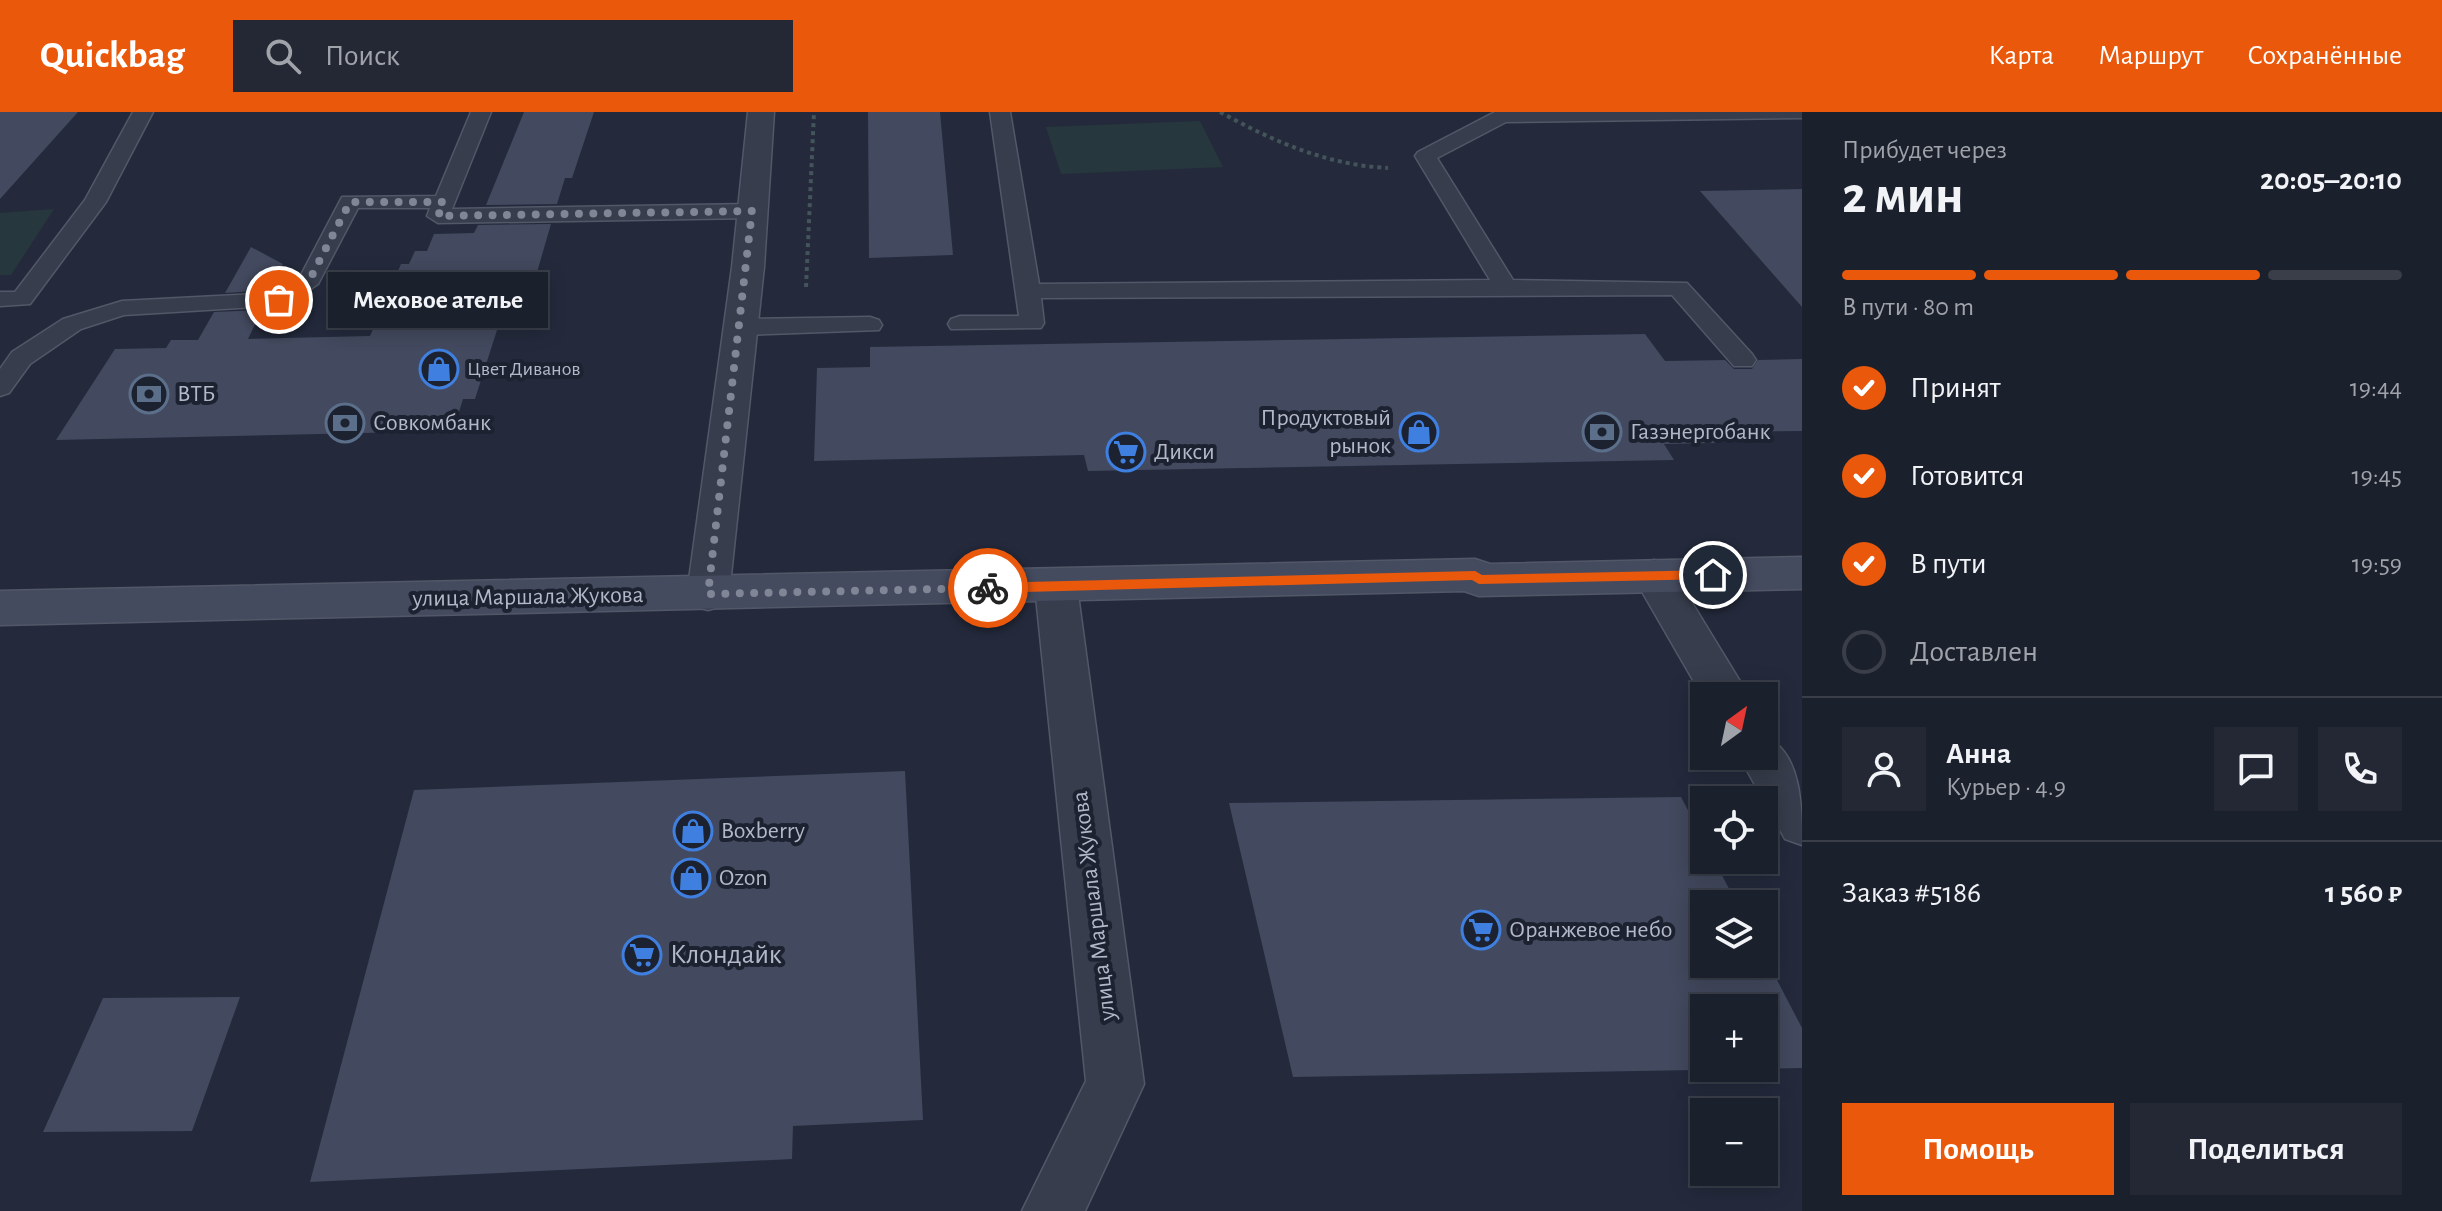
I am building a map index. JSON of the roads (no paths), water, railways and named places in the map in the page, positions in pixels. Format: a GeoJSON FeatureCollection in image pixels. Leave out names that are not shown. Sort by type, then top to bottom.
{"type":"FeatureCollection","features":[{"type":"Feature","properties":{"kind":"main road","name":"улица Маршала Жукова"},"geometry":{"type":"LineString","coordinates":[[0,608],[1056,587],[1475,575],[1479,580],[1802,573]]}},
{"type":"Feature","properties":{"kind":"street"},"geometry":{"type":"LineString","coordinates":[[708,594],[740,327],[761,112]]}},
{"type":"Feature","properties":{"kind":"street"},"geometry":{"type":"LineString","coordinates":[[1654,576],[1718,682]]}},
{"type":"Feature","properties":{"kind":"street","name":"улица Маршала Жукова"},"geometry":{"type":"LineString","coordinates":[[1053,1211],[1115,1084],[1056,587]]}},
{"type":"Feature","properties":{"kind":"street"},"geometry":{"type":"LineString","coordinates":[[1770,770],[1802,823]]}},
{"type":"Feature","properties":{"kind":"lane"},"geometry":{"type":"LineString","coordinates":[[0,299],[22,299],[95,202],[143,112]]}},
{"type":"Feature","properties":{"kind":"lane"},"geometry":{"type":"LineString","coordinates":[[481,112],[438,216],[752,211]]}},
{"type":"Feature","properties":{"kind":"lane"},"geometry":{"type":"LineString","coordinates":[[960,324],[1032,323],[1000,112]]}},
{"type":"Feature","properties":{"kind":"lane"},"geometry":{"type":"LineString","coordinates":[[1506,287],[1425,156],[1502,116],[1802,112]]}},
{"type":"Feature","properties":{"kind":"lane"},"geometry":{"type":"LineString","coordinates":[[0,387],[21,358],[72,324],[122,308],[279,300],[310,279],[350,202],[444,202]]}},
{"type":"Feature","properties":{"kind":"lane"},"geometry":{"type":"LineString","coordinates":[[1028,291],[1679,288],[1743,360]]}},
{"type":"Feature","properties":{"kind":"lane"},"geometry":{"type":"LineString","coordinates":[[740,327],[870,325]]}},
{"type":"Feature","properties":{"kind":"place","name":"Меховое ателье"},"geometry":{"type":"Point","coordinates":[279,300]}},
{"type":"Feature","properties":{"kind":"place","name":"Цвет Диванов"},"geometry":{"type":"Point","coordinates":[439,369]}},
{"type":"Feature","properties":{"kind":"place","name":"ВТБ"},"geometry":{"type":"Point","coordinates":[149,394]}},
{"type":"Feature","properties":{"kind":"place","name":"Совкомбанк"},"geometry":{"type":"Point","coordinates":[345,423]}},
{"type":"Feature","properties":{"kind":"place","name":"Продуктовый рынок"},"geometry":{"type":"Point","coordinates":[1419,432]}},
{"type":"Feature","properties":{"kind":"place","name":"Газэнергобанк"},"geometry":{"type":"Point","coordinates":[1602,432]}},
{"type":"Feature","properties":{"kind":"place","name":"Дикси"},"geometry":{"type":"Point","coordinates":[1126,452]}},
{"type":"Feature","properties":{"kind":"place","name":"Boxberry"},"geometry":{"type":"Point","coordinates":[693,831]}},
{"type":"Feature","properties":{"kind":"place","name":"Ozon"},"geometry":{"type":"Point","coordinates":[691,878]}},
{"type":"Feature","properties":{"kind":"place","name":"Оранжевое небо"},"geometry":{"type":"Point","coordinates":[1481,930]}},
{"type":"Feature","properties":{"kind":"place","name":"Клондайк"},"geometry":{"type":"Point","coordinates":[642,955]}}]}
